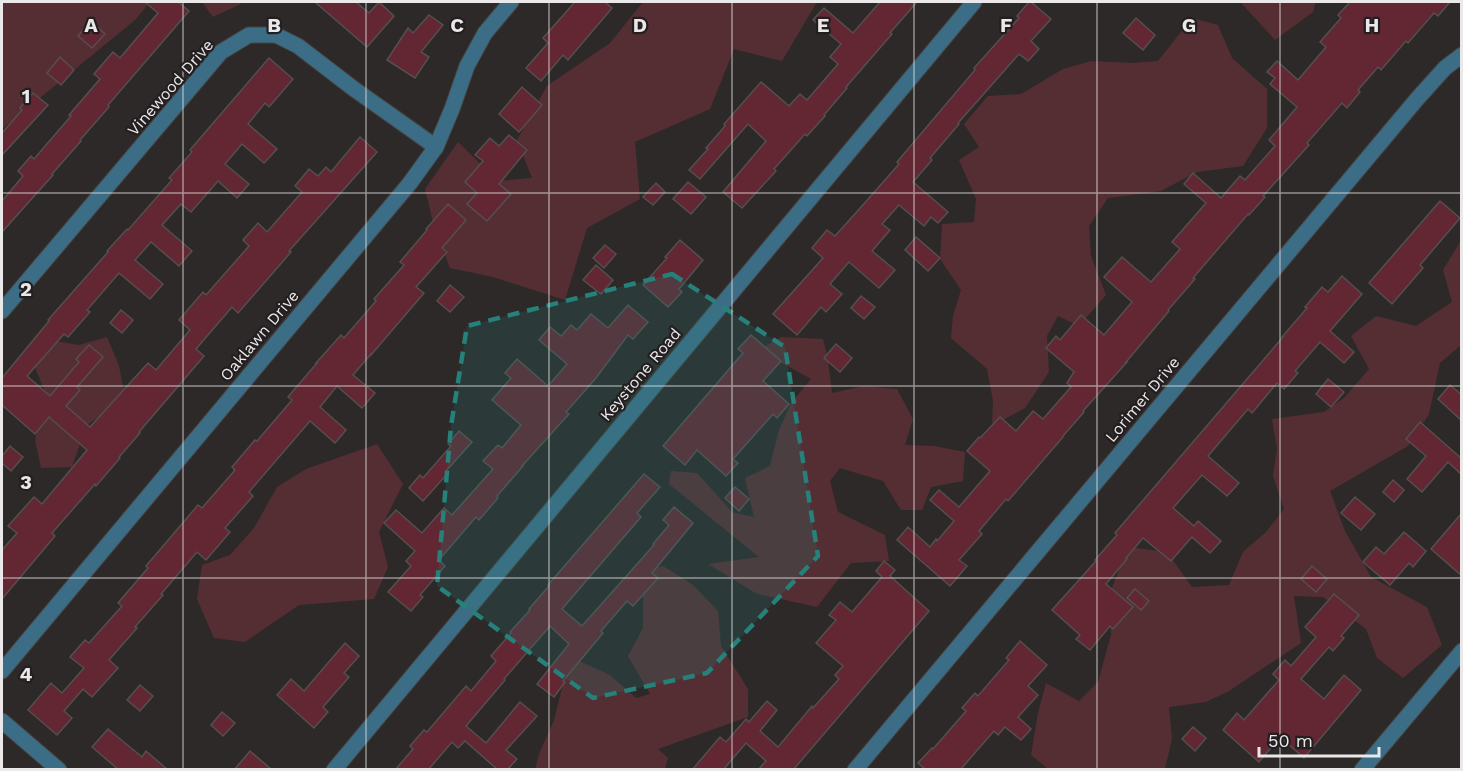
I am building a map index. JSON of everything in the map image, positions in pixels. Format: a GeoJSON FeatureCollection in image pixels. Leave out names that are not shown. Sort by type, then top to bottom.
{"type":"FeatureCollection","features":[{"type":"Feature","properties":{"kind":"street","name":"Oaklawn Drive"},"geometry":{"type":"LineString","coordinates":[[2,671],[410,183],[436,147],[467,66],[485,33],[511,2]]}},
{"type":"Feature","properties":{"kind":"street","name":"Keystone Road"},"geometry":{"type":"LineString","coordinates":[[334,770],[974,2]]}},
{"type":"Feature","properties":{"kind":"street","name":"Vinewood Drive"},"geometry":{"type":"LineString","coordinates":[[2,311],[221,52],[249,35],[276,35],[298,46],[436,147]]}},
{"type":"Feature","properties":{"kind":"street","name":"Lorimer Drive"},"geometry":{"type":"LineString","coordinates":[[855,770],[1417,99],[1445,68],[1461,55]]}},
{"type":"Feature","properties":{"kind":"street"},"geometry":{"type":"LineString","coordinates":[[1362,770],[1461,651]]}},
{"type":"Feature","properties":{"kind":"street"},"geometry":{"type":"LineString","coordinates":[[2,721],[59,770]]}},
{"type":"Feature","properties":{"kind":"highlighted area"},"geometry":{"type":"Polygon","coordinates":[[[672,274],[785,347],[818,556],[707,673],[593,698],[437,586],[451,426],[467,326],[672,274]]]}},
{"type":"Feature","properties":{"kind":"shaded area"},"geometry":{"type":"Polygon","coordinates":[[[2,2],[150,2],[135,20],[2,129],[2,2]]]}},
{"type":"Feature","properties":{"kind":"shaded area"},"geometry":{"type":"Polygon","coordinates":[[[202,2],[239,2],[241,4],[213,17],[202,2]]]}},
{"type":"Feature","properties":{"kind":"shaded area"},"geometry":{"type":"Polygon","coordinates":[[[643,2],[817,2],[782,61],[734,49],[710,109],[635,142],[640,199],[587,228],[565,300],[493,277],[450,268],[434,226],[425,189],[458,142],[498,181],[532,178],[517,140],[547,86],[610,43],[643,2]]]}},
{"type":"Feature","properties":{"kind":"shaded area"},"geometry":{"type":"Polygon","coordinates":[[[1244,2],[1316,2],[1313,12],[1275,40],[1242,4],[1244,2]]]}},
{"type":"Feature","properties":{"kind":"shaded area"},"geometry":{"type":"Polygon","coordinates":[[[1192,18],[1218,25],[1232,58],[1267,89],[1267,128],[1243,166],[1197,172],[1161,191],[1108,198],[1089,226],[1091,256],[1106,295],[1079,326],[1058,316],[1047,336],[1049,372],[1025,408],[992,426],[993,401],[987,369],[951,338],[953,316],[961,290],[940,259],[942,224],[974,222],[976,199],[959,160],[979,147],[964,124],[988,96],[1021,94],[1063,69],[1091,61],[1132,63],[1158,61],[1192,18]]]}},
{"type":"Feature","properties":{"kind":"shaded area"},"geometry":{"type":"Polygon","coordinates":[[[1461,240],[1461,345],[1440,363],[1429,414],[1408,446],[1330,491],[1345,531],[1371,577],[1427,607],[1442,645],[1403,678],[1377,658],[1366,629],[1323,597],[1294,596],[1301,643],[1229,691],[1206,702],[1169,707],[1172,739],[1165,769],[1048,769],[1031,755],[1046,683],[1079,701],[1098,682],[1111,635],[1110,593],[1128,547],[1167,552],[1192,587],[1229,585],[1243,552],[1266,532],[1284,509],[1273,476],[1277,449],[1272,419],[1324,412],[1344,398],[1369,369],[1351,336],[1376,316],[1416,326],[1452,302],[1443,270],[1461,240]]]}},
{"type":"Feature","properties":{"kind":"shaded area"},"geometry":{"type":"Polygon","coordinates":[[[107,337],[119,366],[125,397],[86,426],[72,467],[41,468],[35,440],[45,392],[32,360],[49,340],[79,345],[107,337]]]}},
{"type":"Feature","properties":{"kind":"shaded area"},"geometry":{"type":"Polygon","coordinates":[[[781,337],[823,339],[832,393],[864,386],[897,389],[913,419],[905,445],[934,446],[965,452],[963,481],[931,487],[922,510],[901,510],[883,481],[840,468],[830,481],[838,512],[885,535],[889,561],[851,563],[817,607],[757,594],[708,564],[759,557],[669,484],[671,471],[697,473],[732,512],[754,517],[745,478],[770,466],[779,430],[791,403],[811,379],[759,350],[781,337]]]}},
{"type":"Feature","properties":{"kind":"shaded area"},"geometry":{"type":"Polygon","coordinates":[[[377,444],[403,484],[379,532],[388,567],[374,599],[299,605],[245,642],[214,638],[197,599],[202,565],[230,555],[254,528],[277,487],[306,469],[377,444]]]}},
{"type":"Feature","properties":{"kind":"shaded area"},"geometry":{"type":"Polygon","coordinates":[[[663,566],[693,585],[718,611],[721,646],[748,689],[748,717],[658,749],[668,758],[665,769],[535,770],[539,754],[554,720],[566,672],[579,661],[610,675],[636,698],[650,694],[628,656],[643,628],[643,571],[663,566]]]}},
{"type":"Feature","properties":{"kind":"building"},"geometry":{"type":"Polygon","coordinates":[[[145,2],[178,2],[189,11],[108,105],[109,107],[53,175],[2,232],[2,201],[23,176],[18,171],[31,156],[34,159],[71,116],[69,115],[100,79],[94,74],[113,52],[120,58],[158,13],[145,2]]]}},
{"type":"Feature","properties":{"kind":"building"},"geometry":{"type":"Polygon","coordinates":[[[315,2],[356,2],[369,13],[379,2],[394,16],[367,47],[315,2]]]}},
{"type":"Feature","properties":{"kind":"building"},"geometry":{"type":"Polygon","coordinates":[[[575,2],[605,2],[612,8],[568,60],[563,55],[541,81],[526,68],[548,43],[543,38],[575,2]]]}},
{"type":"Feature","properties":{"kind":"building"},"geometry":{"type":"Polygon","coordinates":[[[880,2],[917,2],[846,87],[825,116],[807,136],[805,134],[774,169],[776,171],[742,208],[723,192],[766,141],[748,124],[700,179],[689,170],[708,149],[706,148],[725,126],[724,124],[761,82],[789,106],[800,94],[807,100],[838,64],[830,57],[841,44],[813,20],[824,8],[853,33],[880,2]]]}},
{"type":"Feature","properties":{"kind":"building"},"geometry":{"type":"Polygon","coordinates":[[[1029,2],[1051,19],[1031,41],[1039,49],[1028,61],[1019,54],[958,123],[913,182],[948,212],[938,223],[931,217],[924,226],[899,205],[882,224],[890,230],[872,251],[895,270],[879,288],[849,262],[830,284],[842,294],[826,312],[821,307],[797,335],[773,314],[823,258],[812,248],[827,230],[835,236],[862,206],[899,164],[897,162],[975,70],[974,68],[1019,18],[1017,16],[1029,2]]]}},
{"type":"Feature","properties":{"kind":"building"},"geometry":{"type":"Polygon","coordinates":[[[1350,2],[1450,2],[1438,16],[1434,13],[1381,70],[1378,67],[1358,90],[1360,92],[1347,108],[1342,103],[1307,143],[1309,145],[1193,278],[1195,279],[1127,362],[1008,501],[1006,499],[979,531],[982,534],[959,560],[967,566],[950,586],[897,540],[908,527],[930,547],[936,539],[937,541],[954,521],[930,500],[939,490],[959,507],[990,471],[967,451],[979,437],[1000,417],[1016,431],[1033,411],[1043,419],[1071,387],[1067,383],[1074,372],[1046,348],[1056,336],[1060,340],[1081,315],[1104,335],[1132,302],[1104,277],[1122,257],[1151,282],[1180,249],[1172,242],[1206,203],[1184,184],[1193,173],[1221,198],[1240,176],[1245,180],[1275,146],[1269,140],[1297,107],[1270,84],[1275,78],[1267,72],[1277,61],[1298,80],[1326,47],[1320,42],[1341,18],[1338,15],[1350,2]]]}},
{"type":"Feature","properties":{"kind":"building"},"geometry":{"type":"Polygon","coordinates":[[[429,15],[443,25],[421,52],[429,57],[415,78],[387,60],[408,28],[413,33],[429,15]]]}},
{"type":"Feature","properties":{"kind":"building"},"geometry":{"type":"Polygon","coordinates":[[[1136,18],[1155,35],[1143,50],[1123,33],[1136,18]]]}},
{"type":"Feature","properties":{"kind":"building"},"geometry":{"type":"Polygon","coordinates":[[[91,21],[105,34],[92,48],[78,36],[91,21]]]}},
{"type":"Feature","properties":{"kind":"building"},"geometry":{"type":"Polygon","coordinates":[[[60,57],[74,70],[61,85],[47,73],[60,57]]]}},
{"type":"Feature","properties":{"kind":"building"},"geometry":{"type":"Polygon","coordinates":[[[269,58],[293,79],[269,107],[265,103],[248,124],[277,149],[264,163],[242,144],[225,164],[249,184],[237,198],[218,181],[191,212],[181,204],[162,225],[192,251],[179,266],[151,242],[135,260],[163,284],[150,299],[119,273],[87,310],[90,312],[68,337],[64,334],[27,376],[50,396],[79,362],[76,359],[89,345],[103,357],[77,387],[80,390],[66,406],[90,427],[148,363],[156,370],[190,330],[179,320],[203,292],[206,295],[249,246],[243,240],[258,223],[267,232],[302,192],[295,186],[309,169],[318,176],[326,167],[331,172],[360,137],[377,152],[289,251],[291,252],[238,313],[232,307],[196,349],[204,356],[96,486],[95,484],[52,533],[55,536],[2,599],[2,550],[17,533],[8,526],[34,497],[42,504],[87,450],[49,417],[35,434],[2,405],[2,378],[107,251],[172,180],[169,178],[192,152],[190,150],[269,58]]]}},
{"type":"Feature","properties":{"kind":"building"},"geometry":{"type":"Polygon","coordinates":[[[522,87],[542,105],[519,132],[499,114],[522,87]]]}},
{"type":"Feature","properties":{"kind":"building"},"geometry":{"type":"Polygon","coordinates":[[[33,93],[48,105],[2,155],[2,133],[33,93]]]}},
{"type":"Feature","properties":{"kind":"building"},"geometry":{"type":"Polygon","coordinates":[[[509,135],[527,150],[499,184],[511,194],[487,221],[467,204],[477,193],[465,182],[483,161],[475,155],[490,138],[499,146],[509,135]]]}},
{"type":"Feature","properties":{"kind":"building"},"geometry":{"type":"Polygon","coordinates":[[[688,182],[706,197],[691,214],[673,199],[688,182]]]}},
{"type":"Feature","properties":{"kind":"building"},"geometry":{"type":"Polygon","coordinates":[[[656,183],[665,192],[653,205],[643,197],[656,183]]]}},
{"type":"Feature","properties":{"kind":"building"},"geometry":{"type":"Polygon","coordinates":[[[1440,201],[1460,218],[1420,265],[1423,268],[1392,304],[1369,283],[1440,201]]]}},
{"type":"Feature","properties":{"kind":"building"},"geometry":{"type":"Polygon","coordinates":[[[448,204],[466,220],[442,248],[447,252],[416,287],[424,293],[353,375],[375,393],[362,408],[337,386],[320,407],[346,430],[335,443],[310,421],[249,492],[253,496],[225,528],[230,532],[206,560],[197,552],[109,660],[118,668],[92,697],[83,689],[64,711],[72,718],[57,735],[28,710],[51,683],[62,693],[84,668],[70,657],[85,640],[89,643],[122,606],[118,603],[148,568],[146,566],[198,505],[202,508],[235,470],[232,467],[292,400],[288,397],[316,363],[341,335],[344,338],[376,301],[374,299],[404,265],[400,262],[448,204]]]}},
{"type":"Feature","properties":{"kind":"building"},"geometry":{"type":"Polygon","coordinates":[[[916,237],[940,258],[928,271],[905,250],[916,237]]]}},
{"type":"Feature","properties":{"kind":"building"},"geometry":{"type":"Polygon","coordinates":[[[680,240],[703,260],[679,289],[682,292],[668,307],[643,285],[680,240]]]}},
{"type":"Feature","properties":{"kind":"building"},"geometry":{"type":"Polygon","coordinates":[[[605,245],[616,254],[604,268],[593,258],[605,245]]]}},
{"type":"Feature","properties":{"kind":"building"},"geometry":{"type":"Polygon","coordinates":[[[596,265],[613,280],[601,294],[583,280],[596,265]]]}},
{"type":"Feature","properties":{"kind":"building"},"geometry":{"type":"Polygon","coordinates":[[[1342,276],[1362,294],[1330,331],[1354,352],[1344,363],[1320,342],[1295,371],[1298,373],[1284,389],[1277,383],[1252,413],[1248,409],[1208,456],[1239,483],[1227,496],[1202,475],[1173,508],[1194,526],[1198,521],[1221,541],[1210,553],[1192,537],[1171,561],[1143,538],[1106,584],[1133,607],[1113,629],[1110,626],[1090,650],[1076,639],[1080,635],[1052,610],[1096,561],[1117,535],[1115,533],[1283,337],[1322,287],[1328,292],[1342,276]]]}},
{"type":"Feature","properties":{"kind":"building"},"geometry":{"type":"Polygon","coordinates":[[[450,285],[464,297],[450,312],[437,301],[450,285]]]}},
{"type":"Feature","properties":{"kind":"building"},"geometry":{"type":"Polygon","coordinates":[[[861,296],[875,307],[864,319],[851,308],[861,296]]]}},
{"type":"Feature","properties":{"kind":"building"},"geometry":{"type":"Polygon","coordinates":[[[628,305],[648,322],[633,339],[628,335],[596,378],[566,412],[569,414],[522,466],[479,520],[476,517],[439,560],[445,566],[420,595],[423,597],[411,611],[388,592],[411,566],[406,561],[415,551],[384,523],[396,510],[422,533],[444,508],[452,515],[493,469],[483,461],[498,445],[502,448],[521,425],[492,400],[511,378],[505,373],[517,359],[548,386],[567,364],[539,340],[550,327],[561,336],[571,325],[577,330],[591,314],[608,328],[628,305]]]}},
{"type":"Feature","properties":{"kind":"building"},"geometry":{"type":"Polygon","coordinates":[[[121,310],[133,320],[122,333],[110,323],[121,310]]]}},
{"type":"Feature","properties":{"kind":"building"},"geometry":{"type":"Polygon","coordinates":[[[751,335],[781,361],[763,381],[789,404],[777,418],[773,414],[733,459],[738,463],[726,476],[697,450],[685,465],[663,446],[743,353],[738,349],[751,335]]]}},
{"type":"Feature","properties":{"kind":"building"},"geometry":{"type":"Polygon","coordinates":[[[836,344],[852,358],[840,372],[824,358],[836,344]]]}},
{"type":"Feature","properties":{"kind":"building"},"geometry":{"type":"Polygon","coordinates":[[[1328,379],[1344,392],[1331,407],[1316,394],[1328,379]]]}},
{"type":"Feature","properties":{"kind":"building"},"geometry":{"type":"Polygon","coordinates":[[[1450,385],[1461,394],[1461,420],[1438,399],[1450,385]]]}},
{"type":"Feature","properties":{"kind":"building"},"geometry":{"type":"Polygon","coordinates":[[[1420,422],[1461,458],[1461,474],[1448,462],[1422,492],[1407,479],[1426,456],[1406,439],[1420,422]]]}},
{"type":"Feature","properties":{"kind":"building"},"geometry":{"type":"Polygon","coordinates":[[[459,431],[472,442],[423,501],[409,488],[420,475],[423,478],[451,446],[448,444],[459,431]]]}},
{"type":"Feature","properties":{"kind":"building"},"geometry":{"type":"Polygon","coordinates":[[[10,446],[23,457],[11,471],[2,463],[2,456],[10,446]]]}},
{"type":"Feature","properties":{"kind":"building"},"geometry":{"type":"Polygon","coordinates":[[[644,474],[660,487],[637,513],[641,517],[562,609],[582,626],[654,545],[669,525],[663,520],[674,507],[693,523],[652,573],[658,578],[633,606],[627,601],[601,631],[603,633],[563,681],[565,682],[554,697],[537,684],[569,644],[550,626],[466,726],[486,743],[520,702],[537,716],[506,750],[517,759],[507,770],[498,770],[465,741],[458,748],[452,742],[428,770],[395,770],[413,749],[410,746],[424,730],[427,732],[466,686],[471,691],[496,661],[491,656],[510,632],[644,474]]]}},
{"type":"Feature","properties":{"kind":"building"},"geometry":{"type":"Polygon","coordinates":[[[1393,480],[1404,490],[1394,502],[1383,492],[1393,480]]]}},
{"type":"Feature","properties":{"kind":"building"},"geometry":{"type":"Polygon","coordinates":[[[735,487],[749,499],[739,511],[725,498],[735,487]]]}},
{"type":"Feature","properties":{"kind":"building"},"geometry":{"type":"Polygon","coordinates":[[[1355,497],[1375,514],[1361,530],[1341,513],[1355,497]]]}},
{"type":"Feature","properties":{"kind":"building"},"geometry":{"type":"Polygon","coordinates":[[[1461,514],[1461,575],[1431,549],[1461,514]]]}},
{"type":"Feature","properties":{"kind":"building"},"geometry":{"type":"Polygon","coordinates":[[[1404,532],[1426,551],[1413,567],[1409,563],[1390,585],[1363,562],[1376,547],[1384,554],[1404,532]]]}},
{"type":"Feature","properties":{"kind":"building"},"geometry":{"type":"Polygon","coordinates":[[[884,561],[895,570],[890,576],[929,611],[793,770],[758,770],[766,761],[746,743],[723,770],[692,770],[720,737],[726,742],[746,719],[749,722],[767,701],[777,710],[760,731],[778,747],[812,706],[813,708],[839,679],[835,675],[843,666],[816,643],[836,620],[829,615],[840,602],[852,612],[882,577],[876,571],[884,561]]]}},
{"type":"Feature","properties":{"kind":"building"},"geometry":{"type":"Polygon","coordinates":[[[1312,566],[1327,579],[1316,592],[1301,579],[1312,566]]]}},
{"type":"Feature","properties":{"kind":"building"},"geometry":{"type":"Polygon","coordinates":[[[1135,589],[1149,601],[1141,610],[1127,598],[1135,589]]]}},
{"type":"Feature","properties":{"kind":"building"},"geometry":{"type":"Polygon","coordinates":[[[1334,594],[1359,615],[1341,636],[1344,638],[1333,651],[1329,647],[1301,679],[1324,699],[1344,675],[1361,690],[1304,758],[1280,737],[1259,762],[1223,730],[1237,713],[1244,720],[1279,680],[1273,674],[1285,660],[1291,666],[1316,637],[1305,627],[1334,594]]]}},
{"type":"Feature","properties":{"kind":"building"},"geometry":{"type":"Polygon","coordinates":[[[1020,641],[1047,665],[1028,686],[1038,695],[1018,717],[1031,729],[1021,740],[1005,727],[998,735],[994,731],[960,770],[926,770],[918,763],[966,711],[962,708],[975,693],[978,696],[1009,660],[1006,658],[1020,641]]]}},
{"type":"Feature","properties":{"kind":"building"},"geometry":{"type":"Polygon","coordinates":[[[345,643],[359,656],[344,673],[349,677],[323,707],[328,712],[314,728],[277,695],[291,679],[304,691],[345,643]]]}},
{"type":"Feature","properties":{"kind":"building"},"geometry":{"type":"Polygon","coordinates":[[[140,685],[153,696],[140,711],[127,700],[140,685]]]}},
{"type":"Feature","properties":{"kind":"building"},"geometry":{"type":"Polygon","coordinates":[[[222,712],[235,723],[223,736],[211,725],[222,712]]]}},
{"type":"Feature","properties":{"kind":"building"},"geometry":{"type":"Polygon","coordinates":[[[1193,727],[1206,738],[1195,751],[1182,739],[1193,727]]]}},
{"type":"Feature","properties":{"kind":"building"},"geometry":{"type":"Polygon","coordinates":[[[108,729],[142,757],[146,751],[168,770],[119,770],[92,747],[108,729]]]}},
{"type":"Feature","properties":{"kind":"building"},"geometry":{"type":"Polygon","coordinates":[[[250,751],[272,770],[234,770],[250,751]]]}}]}
